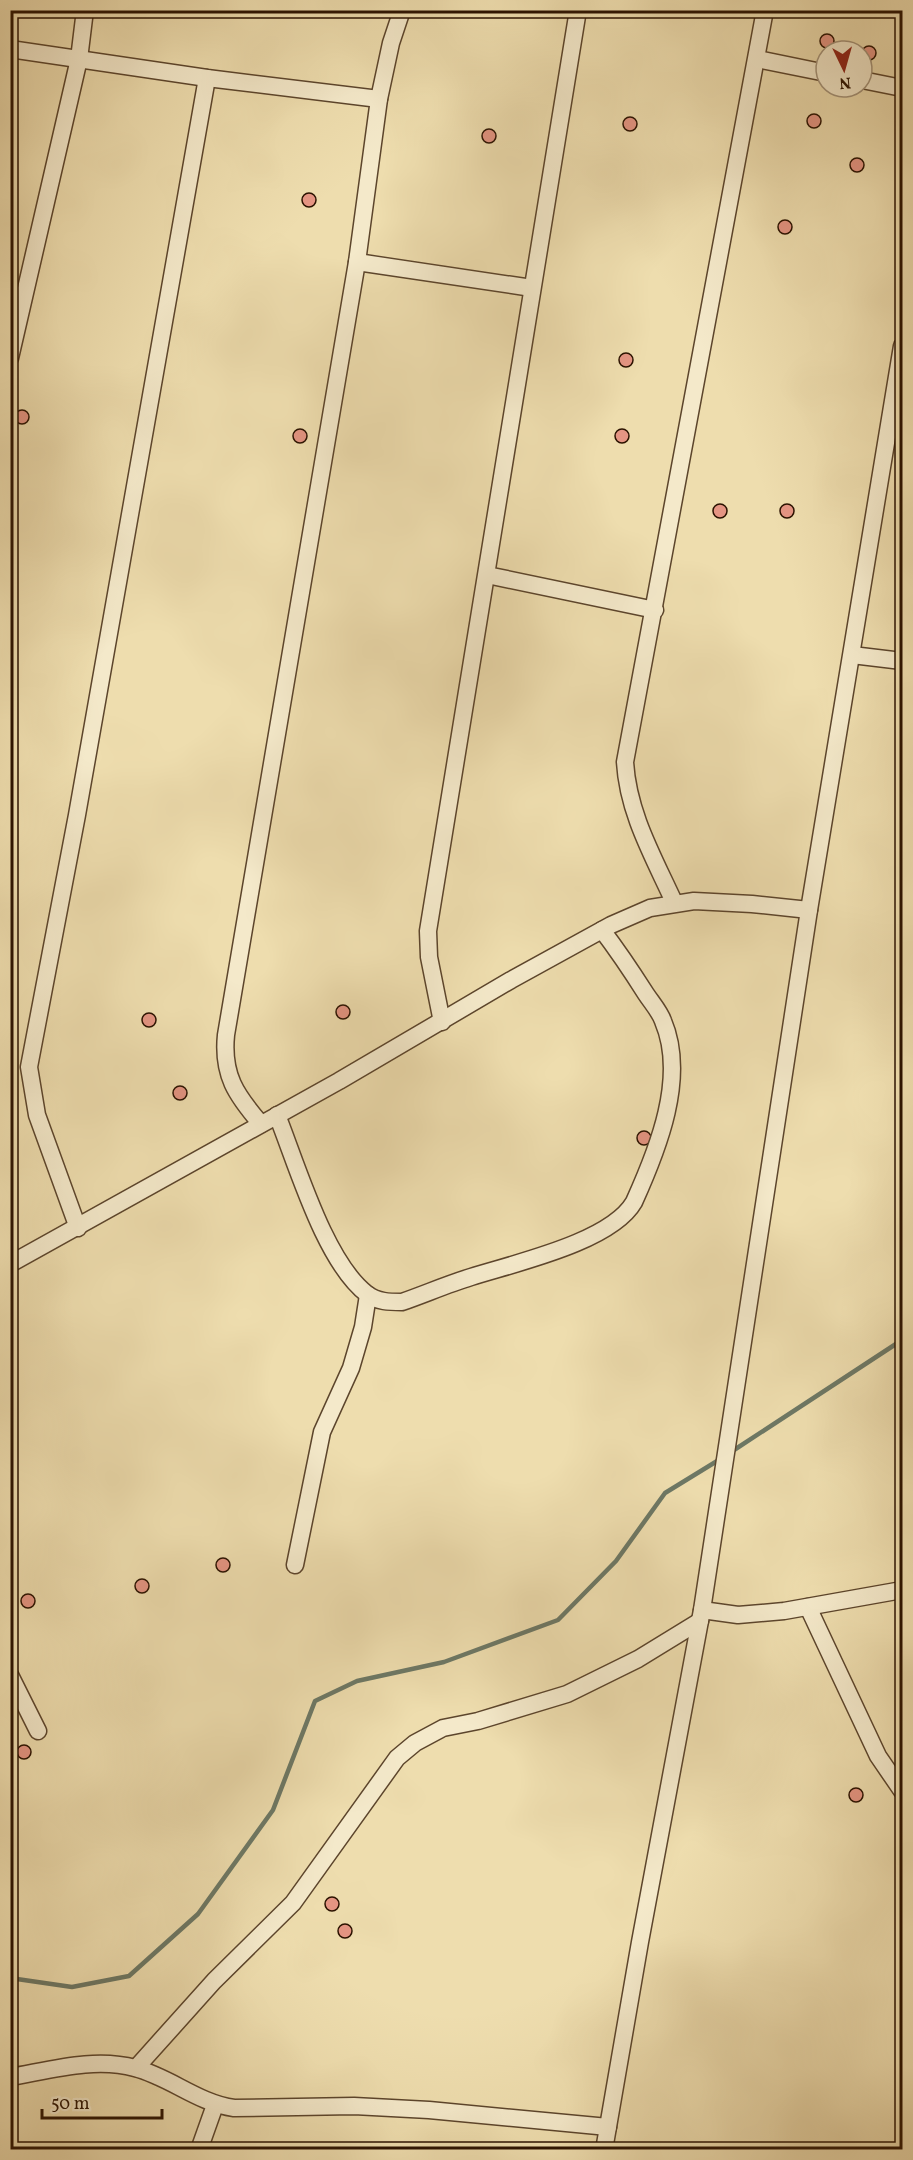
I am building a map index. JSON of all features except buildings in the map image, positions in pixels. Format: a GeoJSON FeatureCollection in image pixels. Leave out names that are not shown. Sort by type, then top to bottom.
{"type":"FeatureCollection","features":[{"type":"Feature","properties":{"kind":"street"},"geometry":{"type":"LineString","coordinates":[[10,358],[79,59],[85,10]]}},
{"type":"Feature","properties":{"kind":"street"},"geometry":{"type":"LineString","coordinates":[[261,1124],[240,1099],[229,1077],[223,1057],[225,1035],[357,262],[379,99],[391,43],[402,10]]}},
{"type":"Feature","properties":{"kind":"street"},"geometry":{"type":"LineString","coordinates":[[442,1022],[429,957],[428,931],[578,10]]}},
{"type":"Feature","properties":{"kind":"street"},"geometry":{"type":"LineString","coordinates":[[674,902],[634,816],[627,787],[625,762],[765,10]]}},
{"type":"Feature","properties":{"kind":"street"},"geometry":{"type":"LineString","coordinates":[[10,49],[207,78],[379,99]]}},
{"type":"Feature","properties":{"kind":"street"},"geometry":{"type":"LineString","coordinates":[[757,59],[814,71]]}},
{"type":"Feature","properties":{"kind":"street"},"geometry":{"type":"LineString","coordinates":[[78,1228],[37,1115],[29,1067],[77,815],[207,78]]}},
{"type":"Feature","properties":{"kind":"street"},"geometry":{"type":"LineString","coordinates":[[874,82],[903,88]]}},
{"type":"Feature","properties":{"kind":"street"},"geometry":{"type":"LineString","coordinates":[[357,262],[532,288]]}},
{"type":"Feature","properties":{"kind":"street"},"geometry":{"type":"LineString","coordinates":[[604,2150],[701,1616],[809,910],[903,346]]}},
{"type":"Feature","properties":{"kind":"street"},"geometry":{"type":"LineString","coordinates":[[487,575],[655,610]]}},
{"type":"Feature","properties":{"kind":"street"},"geometry":{"type":"LineString","coordinates":[[852,655],[903,661]]}},
{"type":"Feature","properties":{"kind":"street"},"geometry":{"type":"LineString","coordinates":[[10,1264],[78,1228],[602,930],[650,908],[674,902],[752,904],[809,910]]}},
{"type":"Feature","properties":{"kind":"street"},"geometry":{"type":"LineString","coordinates":[[277,1115],[315,1213],[338,1259],[368,1295],[381,1301],[402,1302],[544,1254],[599,1232],[627,1215],[645,1175],[672,1096],[674,1076],[663,1020],[602,930]]}},
{"type":"Feature","properties":{"kind":"street"},"geometry":{"type":"LineString","coordinates":[[295,1565],[322,1432],[351,1368],[363,1327],[368,1295]]}},
{"type":"Feature","properties":{"kind":"street"},"geometry":{"type":"LineString","coordinates":[[136,2068],[214,1981],[293,1903],[397,1758],[415,1743],[443,1728],[478,1721],[567,1694],[638,1659],[701,1616],[738,1615],[808,1607],[903,1590]]}},
{"type":"Feature","properties":{"kind":"street"},"geometry":{"type":"LineString","coordinates":[[808,1607],[878,1756],[903,1791]]}},
{"type":"Feature","properties":{"kind":"street"},"geometry":{"type":"LineString","coordinates":[[10,1675],[38,1731]]}},
{"type":"Feature","properties":{"kind":"street"},"geometry":{"type":"LineString","coordinates":[[10,2077],[88,2064],[110,2064],[136,2068],[215,2105],[268,2108],[354,2106],[429,2110],[608,2127]]}},
{"type":"Feature","properties":{"kind":"street"},"geometry":{"type":"LineString","coordinates":[[199,2150],[215,2105]]}},
{"type":"Feature","properties":{"kind":"waterway"},"geometry":{"type":"LineString","coordinates":[[731,1452],[902,1340]]}},
{"type":"Feature","properties":{"kind":"waterway"},"geometry":{"type":"LineString","coordinates":[[10,1978],[72,1987],[129,1976],[198,1914],[273,1810],[315,1701],[357,1681],[444,1662],[558,1620],[616,1561],[665,1493],[722,1458]]}}]}
